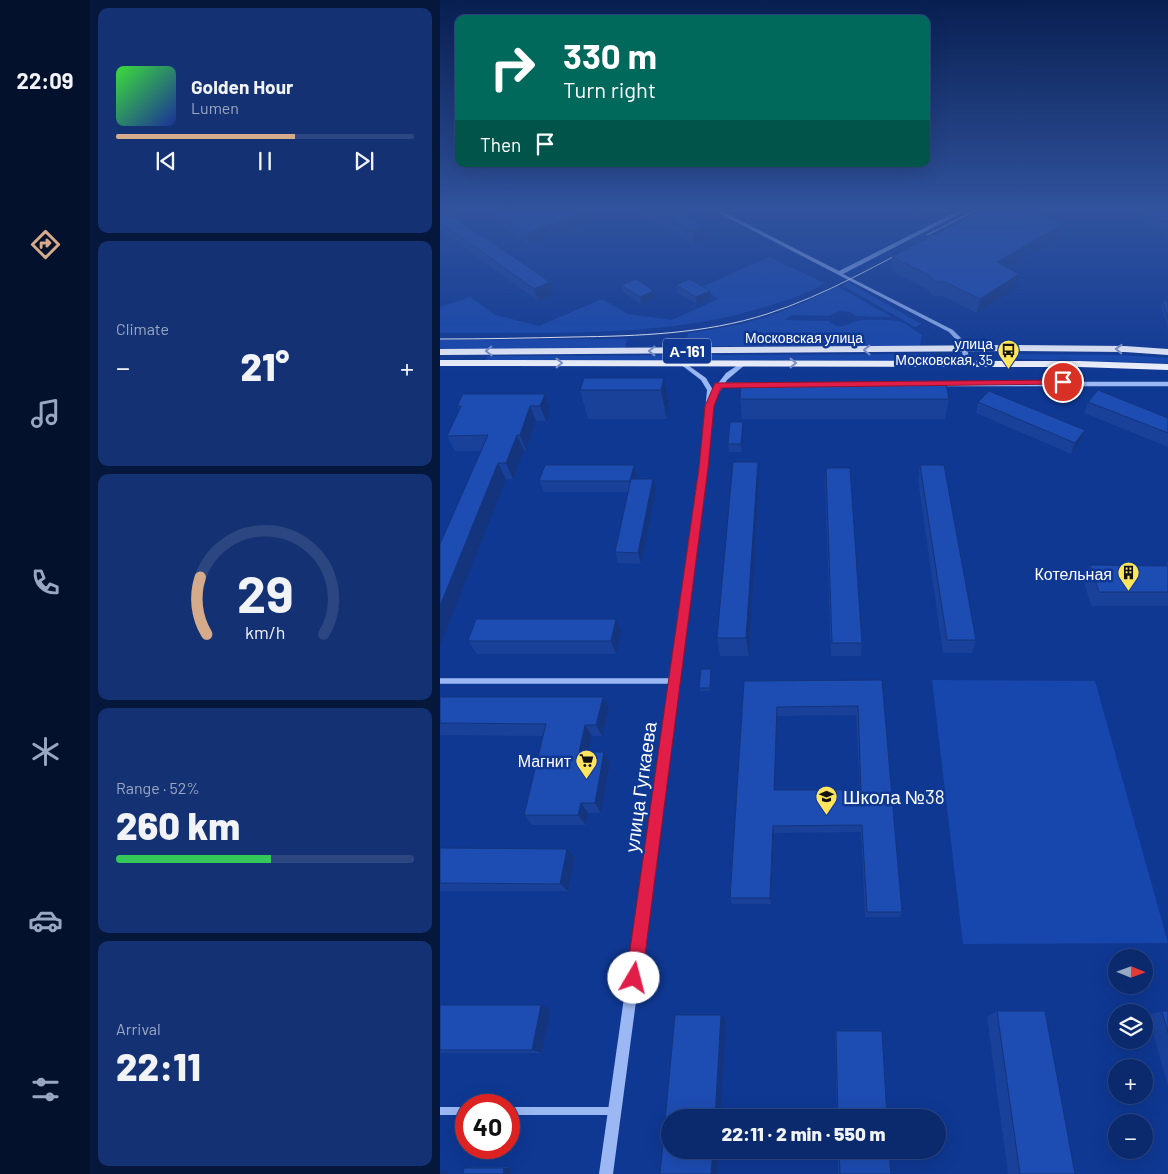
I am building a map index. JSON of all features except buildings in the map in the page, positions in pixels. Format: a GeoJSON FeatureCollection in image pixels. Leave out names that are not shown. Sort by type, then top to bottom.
{"type":"FeatureCollection","features":[{"type":"Feature","properties":{"kind":"highway","name":"Московская улица"},"geometry":{"type":"LineString","coordinates":[[440,352],[1097,348],[1168,352]]}},
{"type":"Feature","properties":{"kind":"highway","name":"Московская улица"},"geometry":{"type":"LineString","coordinates":[[440,363],[968,364],[1140,365],[1168,367]]}},
{"type":"Feature","properties":{"kind":"street"},"geometry":{"type":"LineString","coordinates":[[822,266],[951,331],[962,342],[968,364]]}},
{"type":"Feature","properties":{"kind":"street"},"geometry":{"type":"LineString","coordinates":[[838,274],[854,266]]}},
{"type":"Feature","properties":{"kind":"street","name":"улица Гугкаева"},"geometry":{"type":"LineString","coordinates":[[710,406],[718,385],[727,375],[744,363]]}},
{"type":"Feature","properties":{"kind":"street","name":"улица Гугкаева"},"geometry":{"type":"LineString","coordinates":[[606,1174],[675,681],[710,406],[710,390],[704,379],[683,364]]}},
{"type":"Feature","properties":{"kind":"street"},"geometry":{"type":"LineString","coordinates":[[897,384],[1168,384]]}},
{"type":"Feature","properties":{"kind":"street"},"geometry":{"type":"LineString","coordinates":[[718,385],[758,385]]}},
{"type":"Feature","properties":{"kind":"street"},"geometry":{"type":"LineString","coordinates":[[440,681],[675,681]]}},
{"type":"Feature","properties":{"kind":"street"},"geometry":{"type":"LineString","coordinates":[[440,1111],[455,1111]]}},
{"type":"Feature","properties":{"kind":"street"},"geometry":{"type":"LineString","coordinates":[[520,1111],[614,1111]]}},
{"type":"Feature","properties":{"kind":"shaded area"},"geometry":{"type":"Polygon","coordinates":[[[749,266],[788,266],[824,283],[804,294],[768,306],[728,317],[688,324],[606,332],[440,333],[440,307],[470,297],[495,315],[539,326],[602,299],[628,314],[672,320],[718,299],[702,287],[749,266]]]}},
{"type":"Feature","properties":{"kind":"shaded area"},"geometry":{"type":"Polygon","coordinates":[[[848,282],[921,324],[915,327],[842,285],[848,282]]]}},
{"type":"Feature","properties":{"kind":"shaded area"},"geometry":{"type":"Polygon","coordinates":[[[837,286],[892,317],[856,316],[850,312],[840,311],[829,316],[792,315],[785,320],[829,321],[836,326],[843,326],[861,320],[898,321],[922,335],[920,346],[678,346],[688,336],[688,333],[728,327],[765,317],[800,304],[837,286]]]}},
{"type":"Feature","properties":{"kind":"shaded area"},"geometry":{"type":"Polygon","coordinates":[[[627,339],[625,349],[440,349],[440,340],[627,339]]]}},
{"type":"Feature","properties":{"kind":"shaded area"},"geometry":{"type":"Polygon","coordinates":[[[931,354],[932,361],[485,360],[488,356],[931,354]]]}},
{"type":"Feature","properties":{"kind":"shaded area"},"geometry":{"type":"Polygon","coordinates":[[[1016,354],[1122,355],[1168,358],[1168,363],[1018,359],[1016,354]]]}},
{"type":"Feature","properties":{"kind":"shaded area"},"geometry":{"type":"Polygon","coordinates":[[[932,680],[1095,681],[1168,943],[963,944],[932,680]]]}},
{"type":"Feature","properties":{"kind":"tram line"},"geometry":{"type":"LineString","coordinates":[[440,339],[622,336],[671,333],[720,326],[767,314],[810,298],[876,266]]}},
{"type":"Feature","properties":{"kind":"place","name":"улица Московская, 35"},"geometry":{"type":"Point","coordinates":[1009,370]}},
{"type":"Feature","properties":{"kind":"place","name":"Котельная"},"geometry":{"type":"Point","coordinates":[1128,592]}},
{"type":"Feature","properties":{"kind":"place","name":"Магнит"},"geometry":{"type":"Point","coordinates":[587,779]}},
{"type":"Feature","properties":{"kind":"place","name":"Школа №38"},"geometry":{"type":"Point","coordinates":[827,815]}},
{"type":"Feature","properties":{"kind":"route"},"geometry":{"type":"LineString","coordinates":[[634,978],[704,468],[710,406],[718,385],[1063,382]]}}]}
